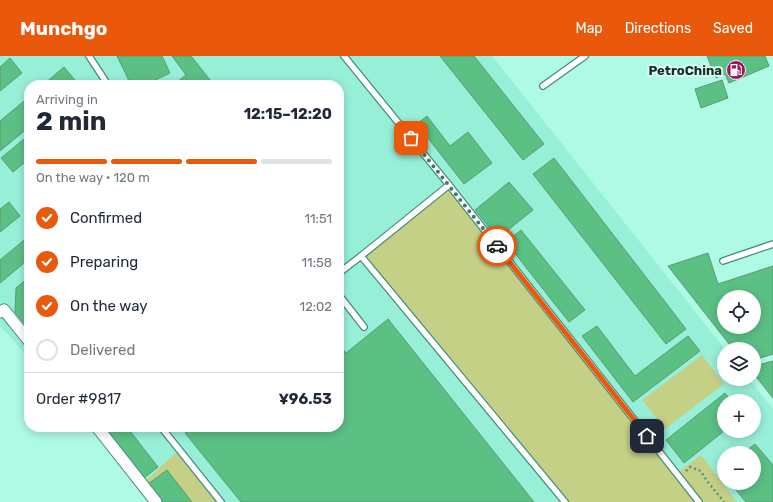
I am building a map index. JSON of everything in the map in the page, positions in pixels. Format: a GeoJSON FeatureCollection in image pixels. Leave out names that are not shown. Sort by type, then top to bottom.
{"type":"FeatureCollection","features":[{"type":"Feature","properties":{"kind":"street"},"geometry":{"type":"LineString","coordinates":[[0,312],[4,310],[24,335]]}},
{"type":"Feature","properties":{"kind":"street"},"geometry":{"type":"LineString","coordinates":[[101,432],[156,502]]}},
{"type":"Feature","properties":{"kind":"lane"},"geometry":{"type":"LineString","coordinates":[[89,56],[105,80]]}},
{"type":"Feature","properties":{"kind":"lane"},"geometry":{"type":"LineString","coordinates":[[344,56],[449,185],[699,502]]}},
{"type":"Feature","properties":{"kind":"lane"},"geometry":{"type":"LineString","coordinates":[[543,86],[585,56]]}},
{"type":"Feature","properties":{"kind":"lane"},"geometry":{"type":"LineString","coordinates":[[344,270],[449,185]]}},
{"type":"Feature","properties":{"kind":"lane"},"geometry":{"type":"LineString","coordinates":[[723,260],[773,244]]}},
{"type":"Feature","properties":{"kind":"lane"},"geometry":{"type":"LineString","coordinates":[[361,256],[565,502]]}},
{"type":"Feature","properties":{"kind":"lane"},"geometry":{"type":"LineString","coordinates":[[344,301],[364,327]]}},
{"type":"Feature","properties":{"kind":"lane"},"geometry":{"type":"LineString","coordinates":[[165,432],[221,502]]}},
{"type":"Feature","properties":{"kind":"path"},"geometry":{"type":"LineString","coordinates":[[679,476],[690,467],[700,471],[708,484],[717,492],[724,502]]}},
{"type":"Feature","properties":{"kind":"shaded area"},"geometry":{"type":"Polygon","coordinates":[[[0,56],[492,56],[719,342],[717,342],[717,386],[755,386],[773,409],[773,502],[150,502],[97,432],[344,432],[344,80],[24,80],[24,352],[0,326],[0,56]]]}},
{"type":"Feature","properties":{"kind":"shaded area"},"geometry":{"type":"Polygon","coordinates":[[[449,185],[677,473],[701,455],[717,476],[717,490],[728,490],[737,502],[565,502],[361,256],[449,185]]]}},
{"type":"Feature","properties":{"kind":"shaded area"},"geometry":{"type":"Polygon","coordinates":[[[702,355],[717,375],[717,386],[721,386],[665,429],[642,400],[702,355]]]}},
{"type":"Feature","properties":{"kind":"shaded area"},"geometry":{"type":"Polygon","coordinates":[[[179,450],[221,502],[156,502],[142,484],[179,450]]]}},
{"type":"Feature","properties":{"kind":"building"},"geometry":{"type":"Polygon","coordinates":[[[117,56],[162,56],[170,73],[155,80],[129,80],[117,56]]]}},
{"type":"Feature","properties":{"kind":"building"},"geometry":{"type":"Polygon","coordinates":[[[172,56],[191,56],[210,80],[180,80],[186,75],[172,56]]]}},
{"type":"Feature","properties":{"kind":"building"},"geometry":{"type":"Polygon","coordinates":[[[440,56],[474,56],[544,144],[523,160],[440,56]]]}},
{"type":"Feature","properties":{"kind":"building","name":"PetroChina"},"geometry":{"type":"Polygon","coordinates":[[[707,56],[765,56],[769,66],[729,83],[725,74],[716,78],[707,56]]]}},
{"type":"Feature","properties":{"kind":"building"},"geometry":{"type":"Polygon","coordinates":[[[10,58],[22,73],[0,91],[0,67],[10,58]]]}},
{"type":"Feature","properties":{"kind":"building"},"geometry":{"type":"Polygon","coordinates":[[[64,67],[75,80],[49,80],[64,67]]]}},
{"type":"Feature","properties":{"kind":"building"},"geometry":{"type":"Polygon","coordinates":[[[722,80],[728,98],[701,108],[695,89],[722,80]]]}},
{"type":"Feature","properties":{"kind":"building"},"geometry":{"type":"Polygon","coordinates":[[[24,101],[24,131],[0,151],[0,121],[24,101]]]}},
{"type":"Feature","properties":{"kind":"building"},"geometry":{"type":"Polygon","coordinates":[[[427,116],[450,146],[468,132],[492,163],[464,184],[417,124],[427,116]]]}},
{"type":"Feature","properties":{"kind":"building"},"geometry":{"type":"Polygon","coordinates":[[[24,139],[24,163],[13,172],[1,158],[24,139]]]}},
{"type":"Feature","properties":{"kind":"building"},"geometry":{"type":"Polygon","coordinates":[[[554,158],[686,329],[666,344],[533,174],[554,158]]]}},
{"type":"Feature","properties":{"kind":"building"},"geometry":{"type":"Polygon","coordinates":[[[509,182],[533,210],[498,238],[475,210],[509,182]]]}},
{"type":"Feature","properties":{"kind":"building"},"geometry":{"type":"Polygon","coordinates":[[[9,202],[20,216],[0,232],[0,209],[9,202]]]}},
{"type":"Feature","properties":{"kind":"building"},"geometry":{"type":"Polygon","coordinates":[[[521,230],[585,310],[569,322],[506,242],[521,230]]]}},
{"type":"Feature","properties":{"kind":"building"},"geometry":{"type":"Polygon","coordinates":[[[24,240],[24,263],[0,283],[0,260],[24,240]]]}},
{"type":"Feature","properties":{"kind":"building"},"geometry":{"type":"Polygon","coordinates":[[[708,253],[718,284],[773,266],[773,354],[761,358],[761,342],[728,342],[721,334],[761,334],[761,290],[717,290],[717,329],[668,266],[708,253]]]}},
{"type":"Feature","properties":{"kind":"building"},"geometry":{"type":"Polygon","coordinates":[[[24,281],[24,323],[15,312],[16,288],[24,281]]]}},
{"type":"Feature","properties":{"kind":"building"},"geometry":{"type":"Polygon","coordinates":[[[388,319],[534,502],[241,502],[185,433],[344,432],[344,350],[346,353],[388,319]]]}},
{"type":"Feature","properties":{"kind":"building"},"geometry":{"type":"Polygon","coordinates":[[[597,326],[635,376],[688,336],[700,351],[633,402],[582,336],[597,326]]]}},
{"type":"Feature","properties":{"kind":"building"},"geometry":{"type":"Polygon","coordinates":[[[773,361],[773,398],[761,383],[761,364],[773,361]]]}},
{"type":"Feature","properties":{"kind":"building"},"geometry":{"type":"Polygon","coordinates":[[[717,399],[717,437],[684,463],[666,440],[717,399]]]}},
{"type":"Feature","properties":{"kind":"building"},"geometry":{"type":"Polygon","coordinates":[[[107,432],[131,432],[158,467],[144,478],[107,432]]]}},
{"type":"Feature","properties":{"kind":"building"},"geometry":{"type":"Polygon","coordinates":[[[761,451],[773,465],[773,502],[746,502],[736,490],[761,490],[761,451]]]}},
{"type":"Feature","properties":{"kind":"building"},"geometry":{"type":"Polygon","coordinates":[[[167,470],[192,502],[162,502],[148,484],[167,470]]]}},
{"type":"Feature","properties":{"kind":"way so far"},"geometry":{"type":"LineString","coordinates":[[411,138],[497,246]]}},
{"type":"Feature","properties":{"kind":"place","name":"PetroChina"},"geometry":{"type":"Point","coordinates":[736,70]}},
{"type":"Feature","properties":{"kind":"route"},"geometry":{"type":"LineString","coordinates":[[497,246],[647,436]]}}]}
